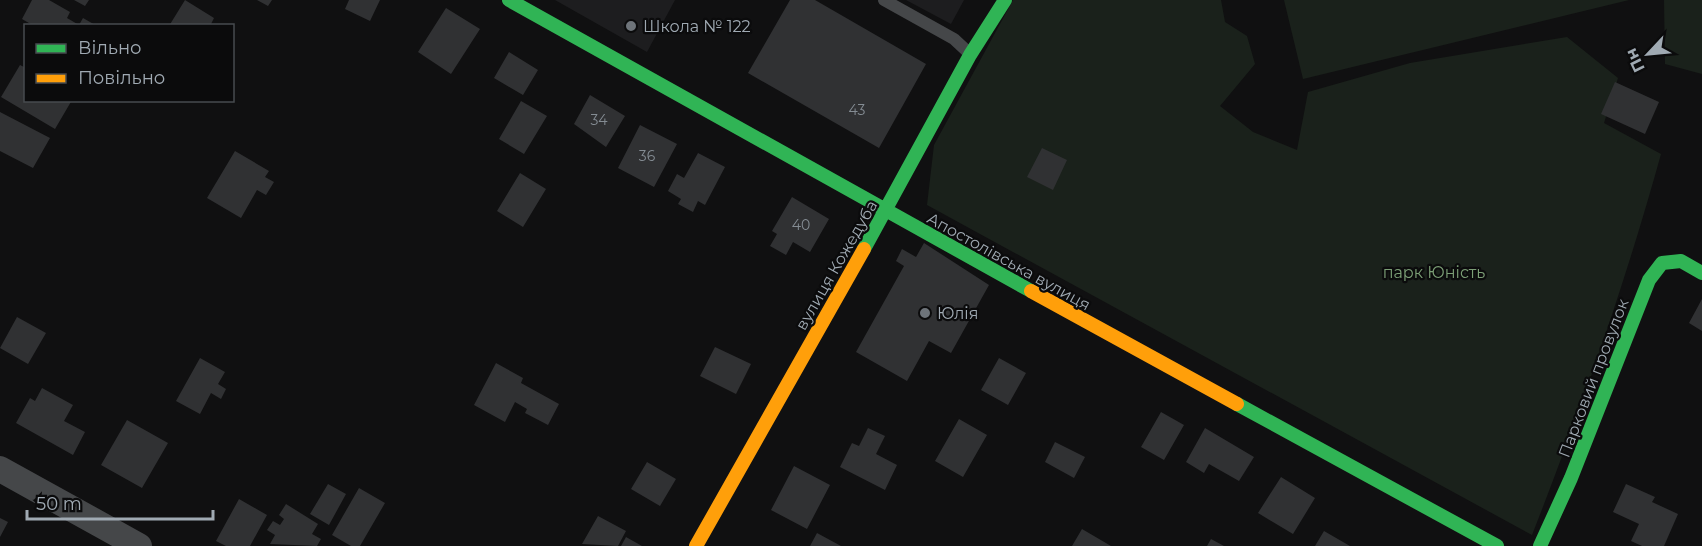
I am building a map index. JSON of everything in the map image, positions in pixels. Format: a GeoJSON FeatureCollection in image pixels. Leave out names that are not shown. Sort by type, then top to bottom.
{"type":"FeatureCollection","features":[{"type":"Feature","properties":{"kind":"street","name":"Апостолівська вулиця"},"geometry":{"type":"LineString","coordinates":[[509,0],[886,212],[1497,546]]}},
{"type":"Feature","properties":{"kind":"street","name":"вулиця Кожедуба"},"geometry":{"type":"LineString","coordinates":[[696,546],[886,212],[970,55],[1005,0]]}},
{"type":"Feature","properties":{"kind":"street","name":"Парковий провулок"},"geometry":{"type":"LineString","coordinates":[[1540,546],[1571,478],[1649,280],[1662,263],[1681,261],[1702,273]]}},
{"type":"Feature","properties":{"kind":"street"},"geometry":{"type":"LineString","coordinates":[[0,469],[139,546]]}},
{"type":"Feature","properties":{"kind":"lane"},"geometry":{"type":"LineString","coordinates":[[884,0],[954,39],[970,55]]}},
{"type":"Feature","properties":{"kind":"shaded area","name":"Школа № 122"},"geometry":{"type":"Polygon","coordinates":[[[555,0],[675,0],[647,52],[555,0]]]}},
{"type":"Feature","properties":{"kind":"shaded area"},"geometry":{"type":"Polygon","coordinates":[[[906,0],[964,0],[951,24],[906,0]]]}},
{"type":"Feature","properties":{"kind":"green space","name":"парк Юність"},"geometry":{"type":"Polygon","coordinates":[[[1013,0],[1221,0],[1225,22],[1247,36],[1255,64],[1220,106],[1253,132],[1297,150],[1308,92],[1410,63],[1567,37],[1618,78],[1604,123],[1661,154],[1633,251],[1601,346],[1532,535],[927,205],[934,145],[1013,0]]]}},
{"type":"Feature","properties":{"kind":"green space"},"geometry":{"type":"Polygon","coordinates":[[[1284,0],[1629,0],[1303,79],[1284,0]]]}},
{"type":"Feature","properties":{"kind":"green space"},"geometry":{"type":"Polygon","coordinates":[[[1664,0],[1702,0],[1702,74],[1665,64],[1664,0]]]}},
{"type":"Feature","properties":{"kind":"building"},"geometry":{"type":"Polygon","coordinates":[[[32,0],[49,0],[70,12],[67,18],[77,24],[31,24],[22,19],[32,0]]]}},
{"type":"Feature","properties":{"kind":"building"},"geometry":{"type":"Polygon","coordinates":[[[74,0],[89,0],[85,6],[74,0]]]}},
{"type":"Feature","properties":{"kind":"building"},"geometry":{"type":"Polygon","coordinates":[[[185,0],[214,18],[211,24],[170,24],[185,0]]]}},
{"type":"Feature","properties":{"kind":"building"},"geometry":{"type":"Polygon","coordinates":[[[257,0],[272,0],[268,6],[257,0]]]}},
{"type":"Feature","properties":{"kind":"building"},"geometry":{"type":"Polygon","coordinates":[[[349,0],[380,0],[370,21],[345,9],[349,0]]]}},
{"type":"Feature","properties":{"kind":"building"},"geometry":{"type":"Polygon","coordinates":[[[790,0],[815,0],[926,64],[879,148],[748,73],[790,0]]]}},
{"type":"Feature","properties":{"kind":"building"},"geometry":{"type":"Polygon","coordinates":[[[446,8],[480,29],[451,74],[418,52],[446,8]]]}},
{"type":"Feature","properties":{"kind":"building"},"geometry":{"type":"Polygon","coordinates":[[[83,18],[94,24],[80,24],[83,18]]]}},
{"type":"Feature","properties":{"kind":"building"},"geometry":{"type":"Polygon","coordinates":[[[509,52],[538,70],[523,95],[494,78],[509,52]]]}},
{"type":"Feature","properties":{"kind":"building"},"geometry":{"type":"Polygon","coordinates":[[[20,65],[24,67],[24,102],[71,102],[55,129],[1,97],[20,65]]]}},
{"type":"Feature","properties":{"kind":"building"},"geometry":{"type":"Polygon","coordinates":[[[1615,82],[1659,102],[1645,134],[1601,114],[1615,82]]]}},
{"type":"Feature","properties":{"kind":"building"},"geometry":{"type":"Polygon","coordinates":[[[590,95],[625,116],[606,147],[574,124],[590,95]]]}},
{"type":"Feature","properties":{"kind":"building"},"geometry":{"type":"Polygon","coordinates":[[[521,101],[547,116],[524,154],[499,139],[521,101]]]}},
{"type":"Feature","properties":{"kind":"building"},"geometry":{"type":"Polygon","coordinates":[[[0,112],[50,138],[33,168],[0,151],[0,112]]]}},
{"type":"Feature","properties":{"kind":"building"},"geometry":{"type":"Polygon","coordinates":[[[640,125],[677,144],[654,187],[618,168],[640,125]]]}},
{"type":"Feature","properties":{"kind":"building"},"geometry":{"type":"Polygon","coordinates":[[[1042,148],[1067,160],[1053,190],[1027,177],[1042,148]]]}},
{"type":"Feature","properties":{"kind":"building"},"geometry":{"type":"Polygon","coordinates":[[[235,151],[269,171],[265,177],[274,182],[266,195],[257,190],[241,218],[207,198],[235,151]]]}},
{"type":"Feature","properties":{"kind":"building"},"geometry":{"type":"Polygon","coordinates":[[[698,153],[725,167],[705,205],[698,201],[693,212],[678,204],[681,199],[668,191],[677,174],[684,178],[698,153]]]}},
{"type":"Feature","properties":{"kind":"building"},"geometry":{"type":"Polygon","coordinates":[[[520,173],[546,189],[523,227],[497,211],[520,173]]]}},
{"type":"Feature","properties":{"kind":"building"},"geometry":{"type":"Polygon","coordinates":[[[792,197],[829,219],[810,252],[793,242],[786,255],[770,246],[777,234],[772,231],[792,197]]]}},
{"type":"Feature","properties":{"kind":"building","name":"Юлія"},"geometry":{"type":"Polygon","coordinates":[[[924,243],[989,285],[951,353],[929,341],[907,381],[856,352],[904,266],[896,261],[902,249],[916,257],[924,243]]]}},
{"type":"Feature","properties":{"kind":"building"},"geometry":{"type":"Polygon","coordinates":[[[1702,299],[1702,331],[1689,323],[1702,299]]]}},
{"type":"Feature","properties":{"kind":"building"},"geometry":{"type":"Polygon","coordinates":[[[17,317],[46,333],[28,364],[0,348],[17,317]]]}},
{"type":"Feature","properties":{"kind":"building"},"geometry":{"type":"Polygon","coordinates":[[[715,347],[751,364],[736,394],[700,376],[715,347]]]}},
{"type":"Feature","properties":{"kind":"building"},"geometry":{"type":"Polygon","coordinates":[[[200,358],[225,372],[218,384],[226,389],[221,399],[211,393],[200,414],[176,401],[200,358]]]}},
{"type":"Feature","properties":{"kind":"building"},"geometry":{"type":"Polygon","coordinates":[[[999,358],[1026,373],[1008,405],[981,390],[999,358]]]}},
{"type":"Feature","properties":{"kind":"building"},"geometry":{"type":"Polygon","coordinates":[[[496,363],[523,378],[521,383],[559,404],[548,425],[525,413],[527,409],[515,402],[505,422],[474,405],[496,363]]]}},
{"type":"Feature","properties":{"kind":"building"},"geometry":{"type":"Polygon","coordinates":[[[42,388],[73,405],[64,421],[85,432],[73,455],[16,423],[30,398],[35,401],[42,388]]]}},
{"type":"Feature","properties":{"kind":"building"},"geometry":{"type":"Polygon","coordinates":[[[1161,412],[1184,425],[1164,460],[1141,447],[1161,412]]]}},
{"type":"Feature","properties":{"kind":"building"},"geometry":{"type":"Polygon","coordinates":[[[959,419],[987,435],[963,477],[935,461],[959,419]]]}},
{"type":"Feature","properties":{"kind":"building"},"geometry":{"type":"Polygon","coordinates":[[[127,420],[168,443],[142,488],[101,465],[127,420]]]}},
{"type":"Feature","properties":{"kind":"building"},"geometry":{"type":"Polygon","coordinates":[[[868,428],[885,436],[876,454],[897,465],[885,490],[840,467],[852,443],[859,446],[868,428]]]}},
{"type":"Feature","properties":{"kind":"building"},"geometry":{"type":"Polygon","coordinates":[[[1205,428],[1254,457],[1239,481],[1209,464],[1204,473],[1186,462],[1205,428]]]}},
{"type":"Feature","properties":{"kind":"building"},"geometry":{"type":"Polygon","coordinates":[[[1055,442],[1085,457],[1074,478],[1045,462],[1055,442]]]}},
{"type":"Feature","properties":{"kind":"building"},"geometry":{"type":"Polygon","coordinates":[[[647,462],[676,479],[660,506],[631,489],[647,462]]]}},
{"type":"Feature","properties":{"kind":"building"},"geometry":{"type":"Polygon","coordinates":[[[794,466],[830,485],[807,529],[771,510],[794,466]]]}},
{"type":"Feature","properties":{"kind":"building"},"geometry":{"type":"Polygon","coordinates":[[[1281,477],[1315,498],[1293,534],[1258,513],[1281,477]]]}},
{"type":"Feature","properties":{"kind":"building"},"geometry":{"type":"Polygon","coordinates":[[[328,484],[346,494],[329,525],[310,514],[328,484]]]}},
{"type":"Feature","properties":{"kind":"building"},"geometry":{"type":"Polygon","coordinates":[[[1626,484],[1655,497],[1652,502],[1678,514],[1664,546],[1642,546],[1631,541],[1639,524],[1613,512],[1626,484]]]}},
{"type":"Feature","properties":{"kind":"building"},"geometry":{"type":"Polygon","coordinates":[[[359,488],[385,503],[360,546],[351,546],[332,535],[359,488]]]}},
{"type":"Feature","properties":{"kind":"building"},"geometry":{"type":"Polygon","coordinates":[[[239,499],[267,515],[250,546],[226,546],[216,541],[239,499]]]}},
{"type":"Feature","properties":{"kind":"building"},"geometry":{"type":"Polygon","coordinates":[[[286,504],[318,524],[312,534],[321,539],[317,546],[270,544],[275,535],[267,530],[273,521],[280,525],[284,519],[279,515],[286,504]]]}},
{"type":"Feature","properties":{"kind":"building"},"geometry":{"type":"Polygon","coordinates":[[[598,516],[626,531],[618,546],[582,544],[598,516]]]}},
{"type":"Feature","properties":{"kind":"building"},"geometry":{"type":"Polygon","coordinates":[[[0,518],[8,522],[0,537],[0,518]]]}},
{"type":"Feature","properties":{"kind":"building"},"geometry":{"type":"Polygon","coordinates":[[[1082,529],[1111,546],[1072,546],[1082,529]]]}},
{"type":"Feature","properties":{"kind":"building"},"geometry":{"type":"Polygon","coordinates":[[[1324,531],[1350,546],[1315,546],[1324,531]]]}},
{"type":"Feature","properties":{"kind":"building"},"geometry":{"type":"Polygon","coordinates":[[[817,533],[841,546],[810,546],[817,533]]]}},
{"type":"Feature","properties":{"kind":"building"},"geometry":{"type":"Polygon","coordinates":[[[626,537],[642,546],[621,546],[626,537]]]}},
{"type":"Feature","properties":{"kind":"building"},"geometry":{"type":"Polygon","coordinates":[[[1211,539],[1224,546],[1207,546],[1211,539]]]}},
{"type":"Feature","properties":{"kind":"traffic: fast"},"geometry":{"type":"LineString","coordinates":[[509,0],[1031,291]]}},
{"type":"Feature","properties":{"kind":"traffic: fast"},"geometry":{"type":"LineString","coordinates":[[864,249],[970,55],[1005,0]]}},
{"type":"Feature","properties":{"kind":"traffic: fast"},"geometry":{"type":"LineString","coordinates":[[1540,546],[1571,478],[1649,280],[1662,263],[1681,261],[1702,273]]}},
{"type":"Feature","properties":{"kind":"traffic: fast"},"geometry":{"type":"LineString","coordinates":[[1237,404],[1497,546]]}},
{"type":"Feature","properties":{"kind":"traffic: slow"},"geometry":{"type":"LineString","coordinates":[[696,546],[864,249]]}},
{"type":"Feature","properties":{"kind":"traffic: slow"},"geometry":{"type":"LineString","coordinates":[[1031,291],[1237,404]]}},
{"type":"Feature","properties":{"kind":"place","name":"Школа № 122"},"geometry":{"type":"Point","coordinates":[631,26]}},
{"type":"Feature","properties":{"kind":"place","name":"Юлія"},"geometry":{"type":"Point","coordinates":[925,313]}}]}
